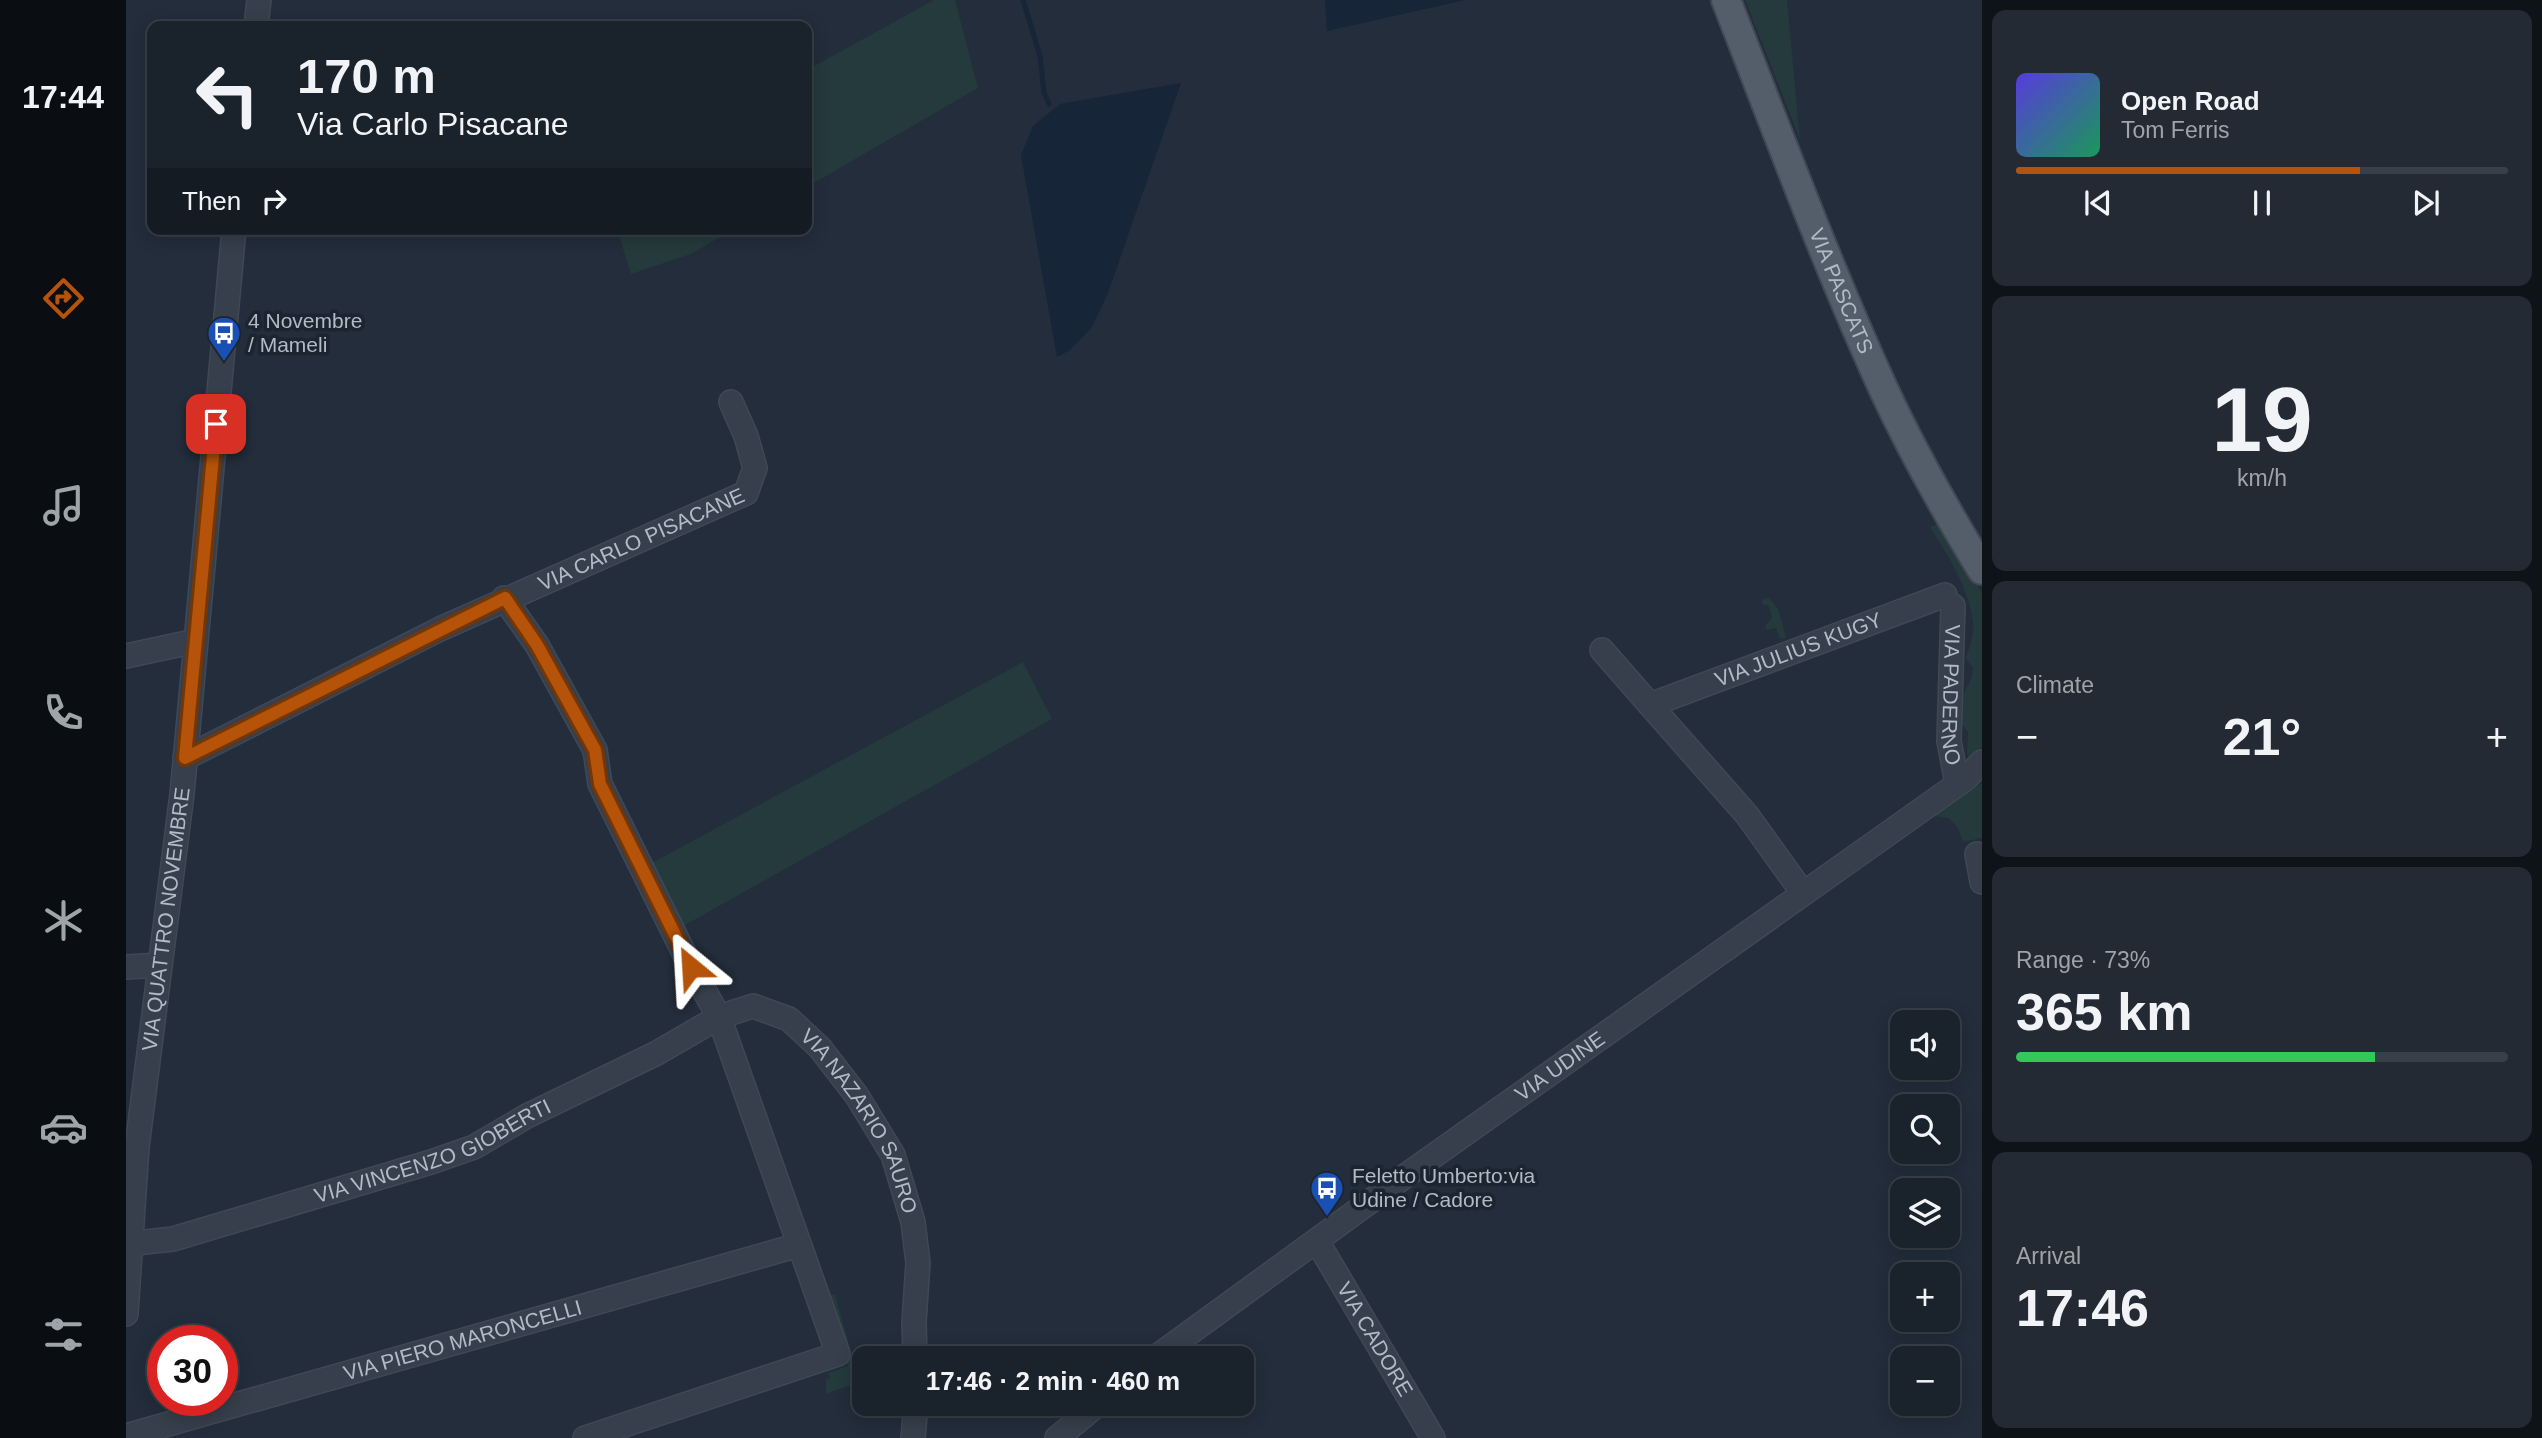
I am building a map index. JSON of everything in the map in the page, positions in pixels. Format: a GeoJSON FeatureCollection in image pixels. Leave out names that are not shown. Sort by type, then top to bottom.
{"type":"FeatureCollection","features":[{"type":"Feature","properties":{"kind":"main road","name":"VIA PASCATS"},"geometry":{"type":"LineString","coordinates":[[1726,0],[1883,388],[1930,480],[1982,569]]}},
{"type":"Feature","properties":{"kind":"street"},"geometry":{"type":"LineString","coordinates":[[257,21],[259,0]]}},
{"type":"Feature","properties":{"kind":"street","name":"VIA QUATTRO NOVEMBRE"},"geometry":{"type":"LineString","coordinates":[[126,1314],[128,1244],[137,1147],[185,758],[233,235]]}},
{"type":"Feature","properties":{"kind":"street","name":"VIA CARLO PISACANE"},"geometry":{"type":"LineString","coordinates":[[185,758],[505,598],[746,493],[755,468],[747,436],[731,402]]}},
{"type":"Feature","properties":{"kind":"street"},"geometry":{"type":"LineString","coordinates":[[505,598],[537,645],[595,750],[600,784],[691,967],[719,1017],[838,1354],[585,1438]]}},
{"type":"Feature","properties":{"kind":"street","name":"VIA JULIUS KUGY"},"geometry":{"type":"LineString","coordinates":[[1650,705],[1949,601]]}},
{"type":"Feature","properties":{"kind":"street","name":"VIA PADERNO"},"geometry":{"type":"LineString","coordinates":[[1949,601],[1949,741],[1968,779]]}},
{"type":"Feature","properties":{"kind":"street"},"geometry":{"type":"LineString","coordinates":[[126,656],[196,641]]}},
{"type":"Feature","properties":{"kind":"street"},"geometry":{"type":"LineString","coordinates":[[1602,650],[1747,815],[1802,893]]}},
{"type":"Feature","properties":{"kind":"street","name":"VIA UDINE"},"geometry":{"type":"LineString","coordinates":[[1172,1346],[1802,893],[1968,779],[1982,762]]}},
{"type":"Feature","properties":{"kind":"street"},"geometry":{"type":"LineString","coordinates":[[1977,854],[1982,882]]}},
{"type":"Feature","properties":{"kind":"street"},"geometry":{"type":"LineString","coordinates":[[126,967],[159,965]]}},
{"type":"Feature","properties":{"kind":"street","name":"VIA NAZARIO SAURO"},"geometry":{"type":"LineString","coordinates":[[719,1017],[753,1006],[789,1019],[820,1048],[858,1096],[893,1155],[914,1222],[915,1346]]}},
{"type":"Feature","properties":{"kind":"street","name":"VIA VINCENZO GIOBERTI"},"geometry":{"type":"LineString","coordinates":[[128,1244],[173,1239],[474,1147],[527,1116],[657,1053],[719,1017]]}},
{"type":"Feature","properties":{"kind":"street"},"geometry":{"type":"LineString","coordinates":[[126,1176],[137,1147]]}},
{"type":"Feature","properties":{"kind":"street","name":"VIA CADORE"},"geometry":{"type":"LineString","coordinates":[[1317,1241],[1433,1438]]}},
{"type":"Feature","properties":{"kind":"street","name":"VIA PIERO MARONCELLI"},"geometry":{"type":"LineString","coordinates":[[126,1436],[799,1245]]}},
{"type":"Feature","properties":{"kind":"street"},"geometry":{"type":"LineString","coordinates":[[913,1438],[915,1416]]}},
{"type":"Feature","properties":{"kind":"street"},"geometry":{"type":"LineString","coordinates":[[1057,1438],[1084,1416]]}},
{"type":"Feature","properties":{"kind":"green space"},"geometry":{"type":"Polygon","coordinates":[[[934,0],[955,0],[978,88],[812,184],[812,67],[934,0]]]}},
{"type":"Feature","properties":{"kind":"green space"},"geometry":{"type":"Polygon","coordinates":[[[1745,0],[1787,0],[1800,140],[1745,0]]]}},
{"type":"Feature","properties":{"kind":"green space"},"geometry":{"type":"Polygon","coordinates":[[[619,235],[724,235],[691,254],[631,274],[619,235]]]}},
{"type":"Feature","properties":{"kind":"green space"},"geometry":{"type":"Polygon","coordinates":[[[1940,523],[1982,593],[1982,747],[1971,757],[1967,755],[1968,732],[1961,723],[1960,701],[1972,677],[1973,668],[1966,659],[1973,621],[1962,584],[1930,527],[1940,523]]]}},
{"type":"Feature","properties":{"kind":"green space"},"geometry":{"type":"Polygon","coordinates":[[[1769,598],[1778,609],[1786,637],[1783,639],[1776,628],[1767,630],[1765,626],[1772,618],[1769,606],[1761,604],[1763,599],[1769,598]]]}},
{"type":"Feature","properties":{"kind":"green space"},"geometry":{"type":"Polygon","coordinates":[[[1023,662],[1052,719],[671,933],[637,871],[1023,662]]]}},
{"type":"Feature","properties":{"kind":"green space"},"geometry":{"type":"Polygon","coordinates":[[[1982,783],[1982,838],[1963,842],[1958,828],[1949,818],[1934,816],[1925,819],[1954,799],[1982,783]]]}},
{"type":"Feature","properties":{"kind":"green space"},"geometry":{"type":"Polygon","coordinates":[[[835,1294],[852,1356],[852,1385],[826,1394],[826,1380],[830,1378],[828,1373],[848,1366],[828,1295],[835,1294]]]}},
{"type":"Feature","properties":{"kind":"water"},"geometry":{"type":"Polygon","coordinates":[[[1325,0],[1465,0],[1327,31],[1325,0]]]}},
{"type":"Feature","properties":{"kind":"water"},"geometry":{"type":"Polygon","coordinates":[[[1181,83],[1108,293],[1092,327],[1070,350],[1057,357],[1021,155],[1033,126],[1060,104],[1181,83]]]}},
{"type":"Feature","properties":{"kind":"waterway"},"geometry":{"type":"LineString","coordinates":[[1023,0],[1040,56],[1044,92],[1049,104]]}},
{"type":"Feature","properties":{"kind":"place","name":"4 Novembre / Mameli"},"geometry":{"type":"Point","coordinates":[224,363]}},
{"type":"Feature","properties":{"kind":"place","name":"Feletto Umberto:via Udine / Cadore"},"geometry":{"type":"Point","coordinates":[1327,1218]}},
{"type":"Feature","properties":{"kind":"route"},"geometry":{"type":"LineString","coordinates":[[216,424],[185,758],[505,598],[514,615],[537,645],[595,750],[600,784],[691,967]]}}]}
